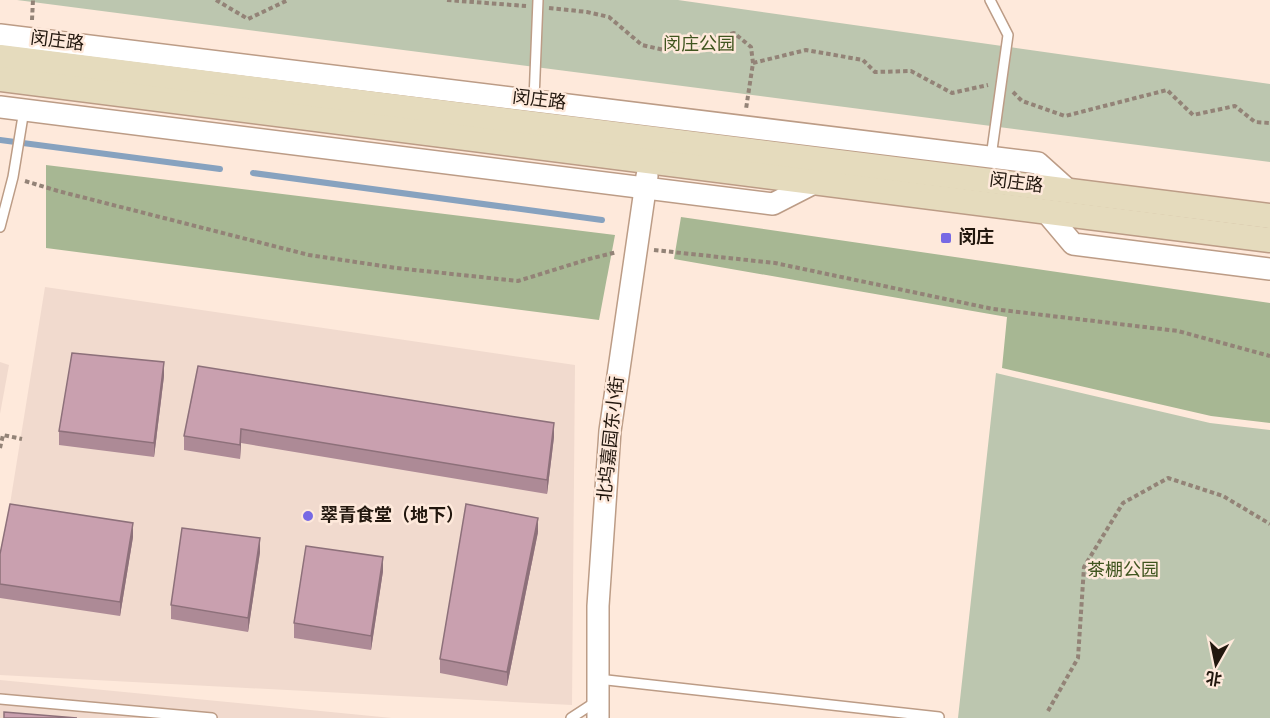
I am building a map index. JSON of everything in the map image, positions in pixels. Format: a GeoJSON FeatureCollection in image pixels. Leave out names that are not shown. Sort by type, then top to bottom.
{"type":"FeatureCollection","features":[{"type":"Feature","properties":{"kind":"main road","name":"闵庄路"},"geometry":{"type":"LineString","coordinates":[[0,57],[1270,216]]}},
{"type":"Feature","properties":{"kind":"main road","name":"闵庄路"},"geometry":{"type":"LineString","coordinates":[[0,79],[1270,240]]}},
{"type":"Feature","properties":{"kind":"street","name":"闵庄路"},"geometry":{"type":"LineString","coordinates":[[0,35],[1038,163],[1068,190]]}},
{"type":"Feature","properties":{"kind":"street"},"geometry":{"type":"LineString","coordinates":[[0,107],[773,204],[816,182]]}},
{"type":"Feature","properties":{"kind":"street","name":"北坞嘉园东小街"},"geometry":{"type":"LineString","coordinates":[[598,699],[598,606],[609,431],[649,161]]}},
{"type":"Feature","properties":{"kind":"street","name":"闵庄路"},"geometry":{"type":"LineString","coordinates":[[1046,212],[1072,244],[1270,269]]}},
{"type":"Feature","properties":{"kind":"lane"},"geometry":{"type":"LineString","coordinates":[[990,0],[1008,35],[991,157]]}},
{"type":"Feature","properties":{"kind":"lane"},"geometry":{"type":"LineString","coordinates":[[534,100],[538,4]]}},
{"type":"Feature","properties":{"kind":"lane"},"geometry":{"type":"LineString","coordinates":[[0,227],[13,177],[24,110]]}},
{"type":"Feature","properties":{"kind":"lane"},"geometry":{"type":"LineString","coordinates":[[0,699],[179,717],[212,718]]}},
{"type":"Feature","properties":{"kind":"lane"},"geometry":{"type":"LineString","coordinates":[[571,718],[598,699],[939,717]]}},
{"type":"Feature","properties":{"kind":"path"},"geometry":{"type":"LineString","coordinates":[[216,0],[248,20],[288,0]]}},
{"type":"Feature","properties":{"kind":"path"},"geometry":{"type":"LineString","coordinates":[[447,0],[538,4],[609,17],[642,45],[664,50],[734,33],[751,47],[753,63],[746,110]]}},
{"type":"Feature","properties":{"kind":"path"},"geometry":{"type":"LineString","coordinates":[[13,177],[58,191],[309,255],[396,268],[518,281],[589,259],[636,248],[775,263],[993,309],[1178,331],[1270,356]]}},
{"type":"Feature","properties":{"kind":"path"},"geometry":{"type":"LineString","coordinates":[[0,448],[3,435],[22,439]]}},
{"type":"Feature","properties":{"kind":"path"},"geometry":{"type":"LineString","coordinates":[[1048,711],[1078,658],[1084,567],[1123,503],[1168,478],[1223,496],[1270,524]]}},
{"type":"Feature","properties":{"kind":"shaded area"},"geometry":{"type":"Polygon","coordinates":[[[45,287],[575,365],[572,705],[0,675],[0,566],[45,287]]]}},
{"type":"Feature","properties":{"kind":"shaded area"},"geometry":{"type":"Polygon","coordinates":[[[0,362],[9,365],[0,414],[0,362]]]}},
{"type":"Feature","properties":{"kind":"shaded area"},"geometry":{"type":"Polygon","coordinates":[[[0,680],[392,718],[0,718],[0,680]]]}},
{"type":"Feature","properties":{"kind":"green space","name":"闵庄公园"},"geometry":{"type":"Polygon","coordinates":[[[17,0],[678,0],[1270,84],[1270,162],[17,0]]]}},
{"type":"Feature","properties":{"kind":"green space"},"geometry":{"type":"Polygon","coordinates":[[[46,165],[615,235],[599,320],[46,248],[46,165]]]}},
{"type":"Feature","properties":{"kind":"green space"},"geometry":{"type":"Polygon","coordinates":[[[681,217],[1270,303],[1270,423],[1211,416],[1002,368],[1007,317],[674,259],[681,217]]]}},
{"type":"Feature","properties":{"kind":"green space","name":"茶棚公园"},"geometry":{"type":"Polygon","coordinates":[[[996,373],[1210,423],[1270,430],[1270,718],[958,718],[996,373]]]}},
{"type":"Feature","properties":{"kind":"building"},"geometry":{"type":"Polygon","coordinates":[[[72,353],[164,362],[154,443],[59,431],[72,353]]]}},
{"type":"Feature","properties":{"kind":"building"},"geometry":{"type":"Polygon","coordinates":[[[198,366],[554,423],[547,480],[241,429],[240,445],[184,436],[198,366]]]}},
{"type":"Feature","properties":{"kind":"building"},"geometry":{"type":"Polygon","coordinates":[[[10,504],[133,523],[120,602],[0,584],[0,554],[10,504]]]}},
{"type":"Feature","properties":{"kind":"building"},"geometry":{"type":"Polygon","coordinates":[[[466,504],[538,518],[507,672],[440,659],[466,504]]]}},
{"type":"Feature","properties":{"kind":"building"},"geometry":{"type":"Polygon","coordinates":[[[182,528],[260,538],[248,618],[171,605],[182,528]]]}},
{"type":"Feature","properties":{"kind":"building"},"geometry":{"type":"Polygon","coordinates":[[[306,546],[383,557],[371,636],[294,623],[306,546]]]}},
{"type":"Feature","properties":{"kind":"building"},"geometry":{"type":"Polygon","coordinates":[[[4,712],[77,718],[4,718],[4,712]]]}},
{"type":"Feature","properties":{"kind":"waterway"},"geometry":{"type":"LineString","coordinates":[[0,140],[220,169]]}},
{"type":"Feature","properties":{"kind":"waterway"},"geometry":{"type":"LineString","coordinates":[[253,173],[602,220]]}},
{"type":"Feature","properties":{"kind":"place","name":"闵庄"},"geometry":{"type":"Point","coordinates":[946,238]}},
{"type":"Feature","properties":{"kind":"place","name":"翠青食堂（地下）"},"geometry":{"type":"Point","coordinates":[308,516]}}]}
